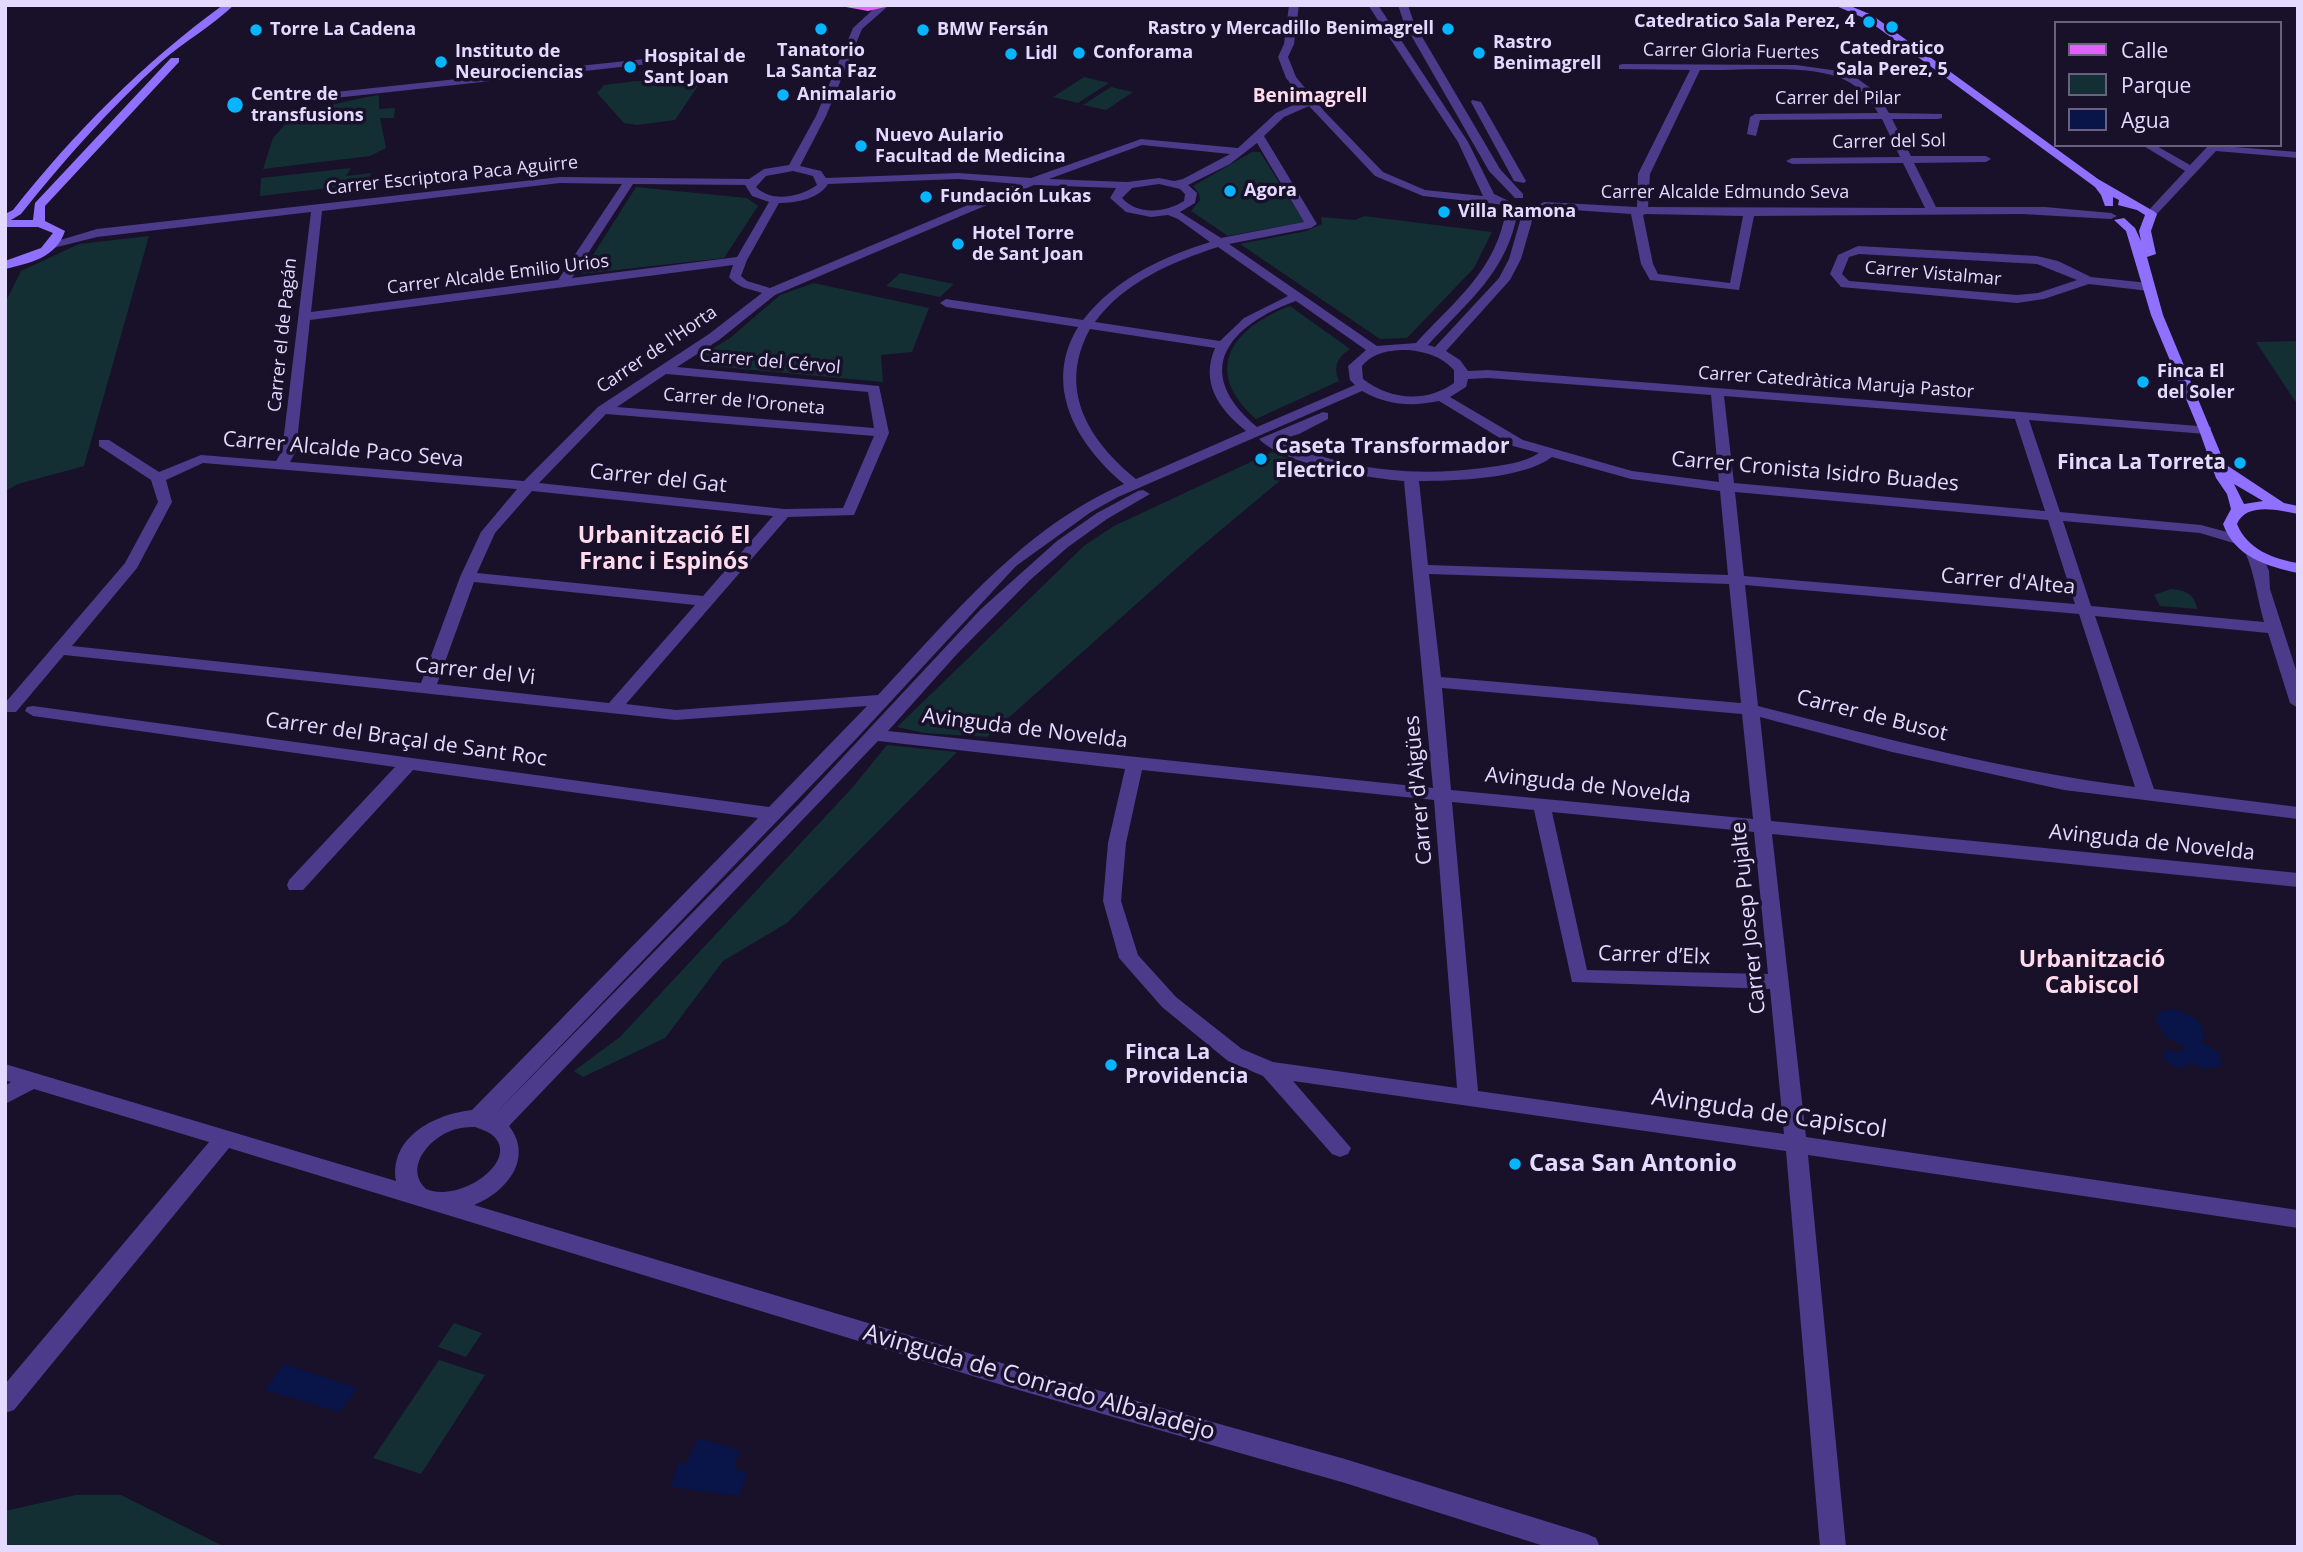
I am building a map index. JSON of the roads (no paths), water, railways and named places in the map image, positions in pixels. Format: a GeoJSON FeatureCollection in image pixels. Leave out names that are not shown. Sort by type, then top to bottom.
{"type":"FeatureCollection","features":[{"type":"Feature","properties":{"kind":"main road"},"geometry":{"type":"LineString","coordinates":[[840,5],[854,8],[885,6]]}},
{"type":"Feature","properties":{"kind":"street"},"geometry":{"type":"LineString","coordinates":[[5,222],[17,212],[79,138],[138,78],[160,57],[229,5]]}},
{"type":"Feature","properties":{"kind":"street"},"geometry":{"type":"LineString","coordinates":[[39,223],[38,206],[117,119],[180,55],[243,5]]}},
{"type":"Feature","properties":{"kind":"street"},"geometry":{"type":"LineString","coordinates":[[1294,5],[1289,44],[1283,57],[1291,78],[1379,174],[1423,193],[1507,204],[1520,196],[1495,171],[1409,23],[1403,5]]}},
{"type":"Feature","properties":{"kind":"street"},"geometry":{"type":"LineString","coordinates":[[1373,5],[1463,142],[1489,196],[1528,214],[1542,210],[1544,205]]}},
{"type":"Feature","properties":{"kind":"street"},"geometry":{"type":"LineString","coordinates":[[1839,5],[1869,17],[2008,117],[2107,194],[2111,212],[2131,230],[2164,334],[2206,430],[2223,478],[2234,494],[2236,539],[2253,552],[2280,564],[2298,568]]}},
{"type":"Feature","properties":{"kind":"street"},"geometry":{"type":"LineString","coordinates":[[1860,5],[2149,217]]}},
{"type":"Feature","properties":{"kind":"street"},"geometry":{"type":"LineString","coordinates":[[793,168],[821,116],[858,28],[885,6]]}},
{"type":"Feature","properties":{"kind":"street"},"geometry":{"type":"LineString","coordinates":[[854,8],[858,28]]}},
{"type":"Feature","properties":{"kind":"street"},"geometry":{"type":"LineString","coordinates":[[307,98],[729,53]]}},
{"type":"Feature","properties":{"kind":"street","name":"Carrer Gloria Fuertes"},"geometry":{"type":"LineString","coordinates":[[1623,67],[1782,67],[1839,74],[1872,94],[1886,117]]}},
{"type":"Feature","properties":{"kind":"street"},"geometry":{"type":"LineString","coordinates":[[1697,67],[1644,174],[1639,212],[1647,264],[1654,277],[1735,287],[1749,214]]}},
{"type":"Feature","properties":{"kind":"street"},"geometry":{"type":"LineString","coordinates":[[823,181],[945,176],[1081,185],[1127,185],[1148,181],[1182,184],[1226,162],[1280,115],[1311,101]]}},
{"type":"Feature","properties":{"kind":"street"},"geometry":{"type":"LineString","coordinates":[[1476,102],[1520,181]]}},
{"type":"Feature","properties":{"kind":"street","name":"Carrer del Pilar"},"geometry":{"type":"LineString","coordinates":[[1752,134],[1755,117],[1938,116]]}},
{"type":"Feature","properties":{"kind":"street"},"geometry":{"type":"LineString","coordinates":[[1886,117],[1931,209]]}},
{"type":"Feature","properties":{"kind":"street"},"geometry":{"type":"LineString","coordinates":[[1466,121],[1486,120]]}},
{"type":"Feature","properties":{"kind":"street"},"geometry":{"type":"LineString","coordinates":[[1134,485],[1088,440],[1071,406],[1068,365],[1084,325],[1110,298],[1136,278],[1219,242],[1311,224],[1258,135]]}},
{"type":"Feature","properties":{"kind":"street","name":"Carrer de l'Horta"},"geometry":{"type":"LineString","coordinates":[[427,690],[468,576],[488,532],[528,486],[603,410],[714,337],[771,292],[1036,180],[1141,142],[1240,152]]}},
{"type":"Feature","properties":{"kind":"street"},"geometry":{"type":"LineString","coordinates":[[2151,147],[2191,170]]}},
{"type":"Feature","properties":{"kind":"street"},"geometry":{"type":"LineString","coordinates":[[2149,286],[2150,253],[2145,231],[2149,217],[2213,147],[2298,155]]}},
{"type":"Feature","properties":{"kind":"street","name":"Carrer del Sol"},"geometry":{"type":"LineString","coordinates":[[1792,161],[1986,159]]}},
{"type":"Feature","properties":{"kind":"street"},"geometry":{"type":"LineString","coordinates":[[562,284],[629,183],[751,182],[770,171],[793,168],[817,173],[823,181]]}},
{"type":"Feature","properties":{"kind":"street"},"geometry":{"type":"LineString","coordinates":[[751,182],[753,191],[776,199],[808,195],[822,186],[823,181]]}},
{"type":"Feature","properties":{"kind":"street","name":"Carrer Escriptora Paca Aguirre"},"geometry":{"type":"LineString","coordinates":[[97,233],[158,225],[629,183]]}},
{"type":"Feature","properties":{"kind":"street"},"geometry":{"type":"LineString","coordinates":[[1177,212],[1192,198],[1182,184]]}},
{"type":"Feature","properties":{"kind":"street"},"geometry":{"type":"LineString","coordinates":[[1081,185],[1117,194]]}},
{"type":"Feature","properties":{"kind":"street"},"geometry":{"type":"LineString","coordinates":[[1117,194],[1127,185]]}},
{"type":"Feature","properties":{"kind":"street"},"geometry":{"type":"LineString","coordinates":[[1117,194],[1119,202],[1133,210],[1177,212],[1375,350]]}},
{"type":"Feature","properties":{"kind":"street","name":"Carrer Alcalde Edmundo Seva"},"geometry":{"type":"LineString","coordinates":[[1520,196],[1534,198],[1544,205],[1639,212],[1749,214],[1931,209],[2111,212]]}},
{"type":"Feature","properties":{"kind":"street"},"geometry":{"type":"LineString","coordinates":[[735,277],[741,260],[776,199]]}},
{"type":"Feature","properties":{"kind":"street"},"geometry":{"type":"LineString","coordinates":[[2111,212],[2133,205],[2163,203]]}},
{"type":"Feature","properties":{"kind":"street"},"geometry":{"type":"LineString","coordinates":[[1419,347],[1489,273],[1506,240],[1507,204]]}},
{"type":"Feature","properties":{"kind":"street"},"geometry":{"type":"LineString","coordinates":[[2111,212],[2149,217]]}},
{"type":"Feature","properties":{"kind":"street","name":"Carrer el de Pagán"},"geometry":{"type":"LineString","coordinates":[[281,465],[289,451],[316,213]]}},
{"type":"Feature","properties":{"kind":"street"},"geometry":{"type":"LineString","coordinates":[[1439,353],[1443,344],[1504,280],[1515,259],[1528,214]]}},
{"type":"Feature","properties":{"kind":"street"},"geometry":{"type":"LineString","coordinates":[[5,222],[39,223],[59,231],[97,233]]}},
{"type":"Feature","properties":{"kind":"street"},"geometry":{"type":"LineString","coordinates":[[53,244],[59,231]]}},
{"type":"Feature","properties":{"kind":"street"},"geometry":{"type":"LineString","coordinates":[[6,265],[35,256],[53,244],[97,233]]}},
{"type":"Feature","properties":{"kind":"street","name":"Carrer Vistalmar"},"geometry":{"type":"LineString","coordinates":[[2088,280],[2040,296],[2017,299],[1845,284],[1836,274],[1844,255],[1858,250],[2037,260],[2054,264],[2088,280],[2149,286]]}},
{"type":"Feature","properties":{"kind":"street","name":"Carrer Alcalde Emilio Urios"},"geometry":{"type":"LineString","coordinates":[[303,317],[741,260]]}},
{"type":"Feature","properties":{"kind":"street","name":"Carrer Alcalde Emilio Urios"},"geometry":{"type":"LineString","coordinates":[[697,267],[722,271],[743,284],[771,292]]}},
{"type":"Feature","properties":{"kind":"street"},"geometry":{"type":"LineString","coordinates":[[1297,297],[1261,310],[1223,345],[1214,369],[1216,385],[1223,400],[1261,436],[1318,462],[1387,477],[1470,475],[1518,467],[1540,460],[1549,453]]}},
{"type":"Feature","properties":{"kind":"street"},"geometry":{"type":"LineString","coordinates":[[946,303],[1223,345]]}},
{"type":"Feature","properties":{"kind":"street"},"geometry":{"type":"LineString","coordinates":[[1396,346],[1419,347],[1439,353],[1456,363],[1463,375],[1461,384],[1454,391],[1441,397],[1408,401],[1369,390],[1355,373],[1355,366],[1375,350],[1396,346]]}},
{"type":"Feature","properties":{"kind":"street","name":"Carrer del Cérvol"},"geometry":{"type":"LineString","coordinates":[[663,370],[874,389],[882,433]]}},
{"type":"Feature","properties":{"kind":"street","name":"Carrer Catedràtica Maruja Pastor"},"geometry":{"type":"LineString","coordinates":[[1463,375],[1488,374],[2206,430]]}},
{"type":"Feature","properties":{"kind":"street"},"geometry":{"type":"LineString","coordinates":[[487,1121],[1011,562],[1086,509],[1134,485],[1261,436],[1294,431],[1369,390]]}},
{"type":"Feature","properties":{"kind":"street","name":"Carrer Josep Pujalte"},"geometry":{"type":"LineString","coordinates":[[1717,393],[1796,1144],[1833,1547]]}},
{"type":"Feature","properties":{"kind":"street","name":"Carrer Cronista Isidro Buades"},"geometry":{"type":"LineString","coordinates":[[1441,397],[1518,443],[1631,475],[1726,487],[2201,529],[2236,539]]}},
{"type":"Feature","properties":{"kind":"street","name":"Carrer de l'Oroneta"},"geometry":{"type":"LineString","coordinates":[[603,410],[882,433]]}},
{"type":"Feature","properties":{"kind":"street"},"geometry":{"type":"LineString","coordinates":[[2020,415],[2146,793]]}},
{"type":"Feature","properties":{"kind":"street","name":"Carrer del Gat"},"geometry":{"type":"LineString","coordinates":[[528,486],[784,513],[849,512],[882,433]]}},
{"type":"Feature","properties":{"kind":"street"},"geometry":{"type":"LineString","coordinates":[[487,1121],[874,735],[1014,586],[1082,531],[1126,501],[1261,436]]}},
{"type":"Feature","properties":{"kind":"street"},"geometry":{"type":"LineString","coordinates":[[10,708],[132,565],[165,502],[158,478],[104,443]]}},
{"type":"Feature","properties":{"kind":"street"},"geometry":{"type":"LineString","coordinates":[[2217,457],[2243,484],[2291,508]]}},
{"type":"Feature","properties":{"kind":"street","name":"Carrer Alcalde Paco Seva"},"geometry":{"type":"LineString","coordinates":[[158,478],[201,459],[528,486]]}},
{"type":"Feature","properties":{"kind":"street","name":"Carrer d'Aigües"},"geometry":{"type":"LineString","coordinates":[[1411,478],[1433,682],[1468,1098]]}},
{"type":"Feature","properties":{"kind":"street"},"geometry":{"type":"LineString","coordinates":[[2234,517],[2267,505],[2291,508]]}},
{"type":"Feature","properties":{"kind":"street"},"geometry":{"type":"LineString","coordinates":[[613,709],[784,513]]}},
{"type":"Feature","properties":{"kind":"street","name":"Carrer Cronista Isidro Buades"},"geometry":{"type":"LineString","coordinates":[[2201,529],[2234,517]]}},
{"type":"Feature","properties":{"kind":"street"},"geometry":{"type":"LineString","coordinates":[[2253,552],[2261,571],[2262,589],[2298,703]]}},
{"type":"Feature","properties":{"kind":"street","name":"Carrer d'Altea"},"geometry":{"type":"LineString","coordinates":[[1420,569],[1735,580],[2259,625],[2276,630]]}},
{"type":"Feature","properties":{"kind":"street"},"geometry":{"type":"LineString","coordinates":[[468,576],[706,601]]}},
{"type":"Feature","properties":{"kind":"street","name":"Carrer del Vi"},"geometry":{"type":"LineString","coordinates":[[62,650],[676,715],[884,700]]}},
{"type":"Feature","properties":{"kind":"street","name":"Carrer de Busot"},"geometry":{"type":"LineString","coordinates":[[1433,682],[1750,709],[1892,746],[2064,784],[2298,813]]}},
{"type":"Feature","properties":{"kind":"street","name":"Carrer del Braçal de Sant Roc"},"geometry":{"type":"LineString","coordinates":[[33,711],[774,814]]}},
{"type":"Feature","properties":{"kind":"street","name":"Avinguda de Novelda"},"geometry":{"type":"LineString","coordinates":[[874,735],[1135,764],[2298,880]]}},
{"type":"Feature","properties":{"kind":"street"},"geometry":{"type":"LineString","coordinates":[[296,885],[409,763]]}},
{"type":"Feature","properties":{"kind":"street","name":"Avinguda de Capiscol"},"geometry":{"type":"LineString","coordinates":[[1135,764],[1117,843],[1112,901],[1129,958],[1169,1002],[1235,1055],[1270,1070],[1796,1144],[2298,1219]]}},
{"type":"Feature","properties":{"kind":"street","name":"Carrer d’Elx"},"geometry":{"type":"LineString","coordinates":[[1541,803],[1579,976],[1779,982]]}},
{"type":"Feature","properties":{"kind":"street"},"geometry":{"type":"LineString","coordinates":[[1270,1070],[1340,1148]]}},
{"type":"Feature","properties":{"kind":"street","name":"Avinguda de Conrado Albaladejo"},"geometry":{"type":"LineString","coordinates":[[5,1072],[1015,1378],[1345,1471],[1587,1547]]}},
{"type":"Feature","properties":{"kind":"street"},"geometry":{"type":"LineString","coordinates":[[5,1096],[32,1080]]}},
{"type":"Feature","properties":{"kind":"street"},"geometry":{"type":"LineString","coordinates":[[368,1180],[387,1176],[407,1160],[419,1141],[428,1133],[452,1121],[487,1121],[509,1140],[510,1152],[503,1171],[476,1195],[463,1200],[426,1199],[414,1193],[405,1180],[407,1160]]}},
{"type":"Feature","properties":{"kind":"street"},"geometry":{"type":"LineString","coordinates":[[5,1402],[226,1137]]}},
{"type":"Feature","properties":{"kind":"street"},"geometry":{"type":"LineString","coordinates":[[492,1219],[488,1203],[496,1180]]}},
{"type":"Feature","properties":{"kind":"water"},"geometry":{"type":"Polygon","coordinates":[[[2173,1009],[2191,1016],[2201,1024],[2204,1035],[2202,1042],[2219,1053],[2222,1063],[2219,1067],[2203,1069],[2190,1063],[2186,1067],[2179,1067],[2172,1066],[2167,1061],[2163,1055],[2166,1050],[2182,1052],[2183,1045],[2166,1037],[2155,1020],[2160,1012],[2173,1009]]]}},
{"type":"Feature","properties":{"kind":"water"},"geometry":{"type":"Polygon","coordinates":[[[284,1364],[357,1388],[340,1412],[265,1390],[284,1364]]]}},
{"type":"Feature","properties":{"kind":"water"},"geometry":{"type":"Polygon","coordinates":[[[699,1438],[741,1451],[733,1467],[747,1473],[739,1496],[671,1487],[678,1463],[686,1463],[699,1438]]]}},
{"type":"Feature","properties":{"kind":"place","name":"Catedratico Sala Perez, 4"},"geometry":{"type":"Point","coordinates":[1869,22]}},
{"type":"Feature","properties":{"kind":"place","name":"Catedratico Sala Perez, 5"},"geometry":{"type":"Point","coordinates":[1892,27]}},
{"type":"Feature","properties":{"kind":"place","name":"Tanatorio La Santa Faz"},"geometry":{"type":"Point","coordinates":[821,29]}},
{"type":"Feature","properties":{"kind":"place","name":"Rastro y Mercadillo Benimagrell"},"geometry":{"type":"Point","coordinates":[1448,29]}},
{"type":"Feature","properties":{"kind":"place","name":"Torre La Cadena"},"geometry":{"type":"Point","coordinates":[256,30]}},
{"type":"Feature","properties":{"kind":"place","name":"BMW Fersán"},"geometry":{"type":"Point","coordinates":[923,30]}},
{"type":"Feature","properties":{"kind":"place","name":"Conforama"},"geometry":{"type":"Point","coordinates":[1079,53]}},
{"type":"Feature","properties":{"kind":"place","name":"Rastro Benimagrell"},"geometry":{"type":"Point","coordinates":[1479,53]}},
{"type":"Feature","properties":{"kind":"place","name":"Lidl"},"geometry":{"type":"Point","coordinates":[1011,54]}},
{"type":"Feature","properties":{"kind":"place","name":"Instituto de Neurociencias"},"geometry":{"type":"Point","coordinates":[441,62]}},
{"type":"Feature","properties":{"kind":"place","name":"Hospital de Sant Joan"},"geometry":{"type":"Point","coordinates":[630,67]}},
{"type":"Feature","properties":{"kind":"place","name":"Animalario"},"geometry":{"type":"Point","coordinates":[783,95]}},
{"type":"Feature","properties":{"kind":"place","name":"Centre de transfusions"},"geometry":{"type":"Point","coordinates":[235,105]}},
{"type":"Feature","properties":{"kind":"place","name":"Nuevo Aulario Facultad de Medicina"},"geometry":{"type":"Point","coordinates":[861,146]}},
{"type":"Feature","properties":{"kind":"place","name":"Agora"},"geometry":{"type":"Point","coordinates":[1230,191]}},
{"type":"Feature","properties":{"kind":"place","name":"Fundación Lukas"},"geometry":{"type":"Point","coordinates":[926,197]}},
{"type":"Feature","properties":{"kind":"place","name":"Villa Ramona"},"geometry":{"type":"Point","coordinates":[1444,212]}},
{"type":"Feature","properties":{"kind":"place","name":"Hotel Torre de Sant Joan"},"geometry":{"type":"Point","coordinates":[958,244]}},
{"type":"Feature","properties":{"kind":"place","name":"Finca El del Soler"},"geometry":{"type":"Point","coordinates":[2143,382]}},
{"type":"Feature","properties":{"kind":"place","name":"Caseta Transformador Electrico"},"geometry":{"type":"Point","coordinates":[1261,459]}},
{"type":"Feature","properties":{"kind":"place","name":"Finca La Torreta"},"geometry":{"type":"Point","coordinates":[2240,463]}},
{"type":"Feature","properties":{"kind":"place","name":"Finca La Providencia"},"geometry":{"type":"Point","coordinates":[1111,1065]}},
{"type":"Feature","properties":{"kind":"place","name":"Casa San Antonio"},"geometry":{"type":"Point","coordinates":[1515,1164]}},
{"type":"Feature","properties":{"kind":"district","name":"Benimagrell"},"geometry":{"type":"Point","coordinates":[1310,97]}},
{"type":"Feature","properties":{"kind":"district","name":"Urbanització El Franc i Espinós"},"geometry":{"type":"Point","coordinates":[664,549]}},
{"type":"Feature","properties":{"kind":"district","name":"Urbanització Cabiscol"},"geometry":{"type":"Point","coordinates":[2092,973]}}]}
